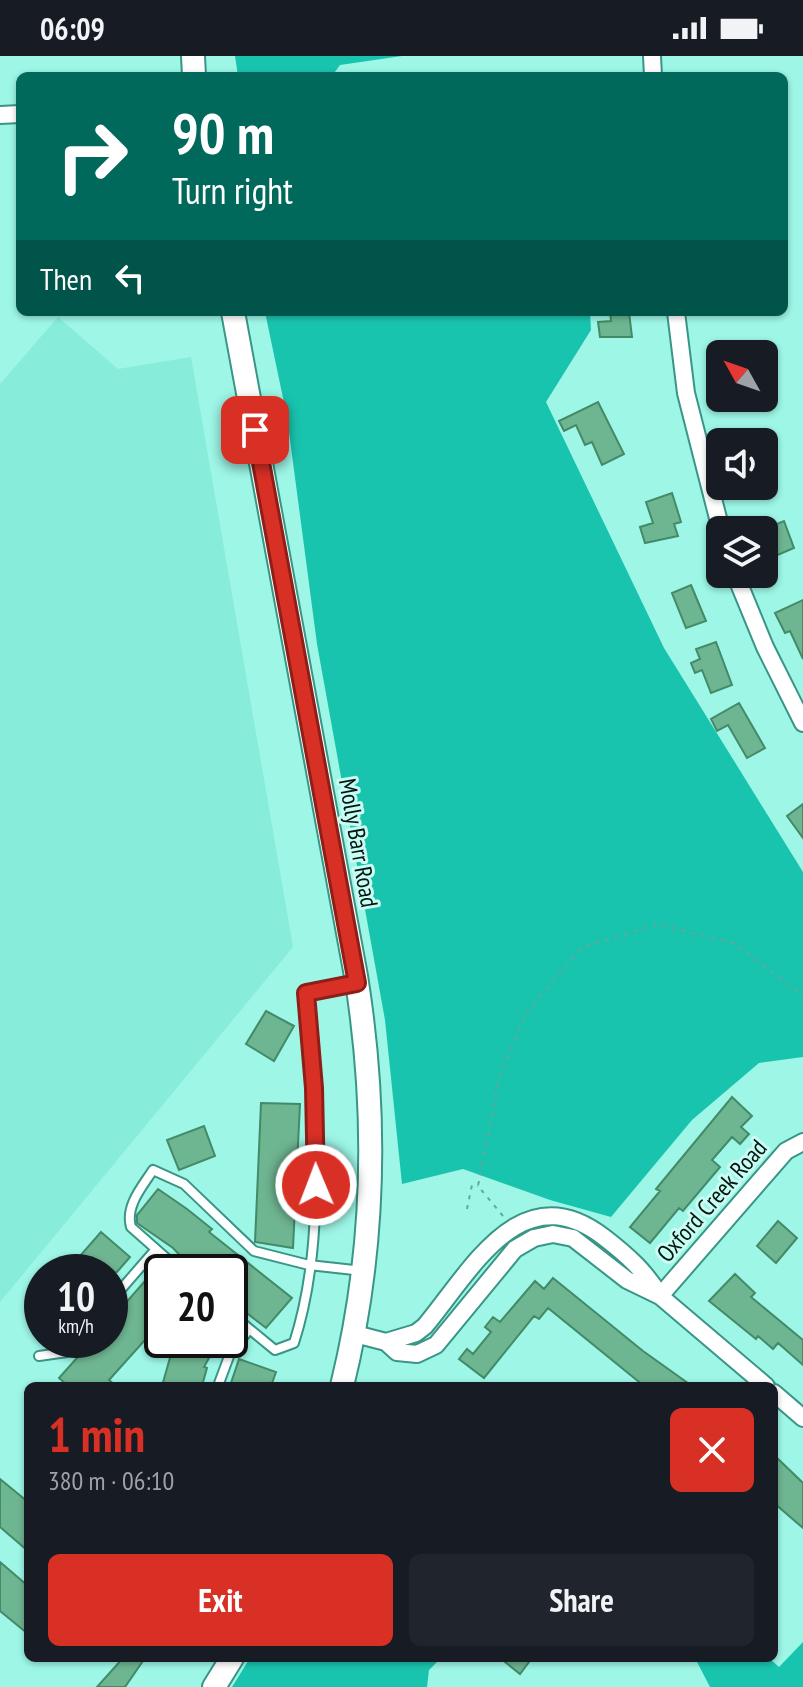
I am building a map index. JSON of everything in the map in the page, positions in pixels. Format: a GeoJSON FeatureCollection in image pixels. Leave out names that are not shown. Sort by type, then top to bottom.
{"type":"FeatureCollection","features":[{"type":"Feature","properties":{"kind":"main road","name":"Molly Barr Road"},"geometry":{"type":"LineString","coordinates":[[234,316],[357,983],[370,1070],[371,1160],[363,1271],[355,1334],[343,1382]]}},
{"type":"Feature","properties":{"kind":"main road"},"geometry":{"type":"LineString","coordinates":[[214,1687],[230,1662]]}},
{"type":"Feature","properties":{"kind":"street"},"geometry":{"type":"LineString","coordinates":[[676,316],[686,393],[717,516]]}},
{"type":"Feature","properties":{"kind":"street"},"geometry":{"type":"LineString","coordinates":[[741,588],[765,647],[803,723]]}},
{"type":"Feature","properties":{"kind":"street","name":"Oxford Creek Road"},"geometry":{"type":"LineString","coordinates":[[660,1296],[786,1151],[803,1142]]}},
{"type":"Feature","properties":{"kind":"street","name":"Oxford Creek Road"},"geometry":{"type":"LineString","coordinates":[[506,1230],[547,1216],[584,1221],[648,1275],[660,1296]]}},
{"type":"Feature","properties":{"kind":"street"},"geometry":{"type":"LineString","coordinates":[[386,1342],[416,1333],[425,1326],[506,1230]]}},
{"type":"Feature","properties":{"kind":"street","name":"Oxford Creek Road"},"geometry":{"type":"LineString","coordinates":[[355,1334],[386,1342],[397,1352],[417,1354],[436,1345],[517,1249],[534,1238],[553,1234],[573,1238],[627,1280],[660,1296],[761,1382]]}},
{"type":"Feature","properties":{"kind":"street"},"geometry":{"type":"LineString","coordinates":[[778,1396],[803,1418]]}},
{"type":"Feature","properties":{"kind":"lane"},"geometry":{"type":"LineString","coordinates":[[219,1382],[231,1351],[249,1330],[275,1350],[294,1343],[309,1265],[316,1185],[314,1088],[306,993],[357,983]]}},
{"type":"Feature","properties":{"kind":"lane"},"geometry":{"type":"LineString","coordinates":[[162,1254],[131,1227],[128,1217],[153,1170],[193,1192],[254,1251],[309,1265],[363,1271]]}},
{"type":"Feature","properties":{"kind":"lane"},"geometry":{"type":"LineString","coordinates":[[506,1230],[517,1249]]}},
{"type":"Feature","properties":{"kind":"lane"},"geometry":{"type":"LineString","coordinates":[[128,1281],[156,1249]]}},
{"type":"Feature","properties":{"kind":"path"},"geometry":{"type":"LineString","coordinates":[[506,1230],[478,1186],[499,1078],[526,1013],[582,947],[659,924],[736,944],[803,996]]}},
{"type":"Feature","properties":{"kind":"path"},"geometry":{"type":"LineString","coordinates":[[467,1209],[472,1185],[478,1186]]}},
{"type":"Feature","properties":{"kind":"shaded area"},"geometry":{"type":"Polygon","coordinates":[[[235,56],[402,56],[340,65],[335,72],[237,72],[235,56]]]}},
{"type":"Feature","properties":{"kind":"shaded area"},"geometry":{"type":"Polygon","coordinates":[[[266,316],[590,316],[591,330],[546,402],[664,648],[803,872],[803,1057],[759,1063],[692,1120],[611,1217],[550,1200],[463,1169],[402,1184],[385,1020],[317,644],[287,417],[266,316]]]}},
{"type":"Feature","properties":{"kind":"shaded area"},"geometry":{"type":"Polygon","coordinates":[[[58,317],[118,369],[191,357],[293,947],[40,1254],[24,1254],[24,1273],[0,1302],[0,384],[58,317]]]}},
{"type":"Feature","properties":{"kind":"shaded area"},"geometry":{"type":"Polygon","coordinates":[[[803,1642],[803,1687],[710,1687],[697,1662],[773,1662],[779,1667],[803,1642]]]}},
{"type":"Feature","properties":{"kind":"shaded area"},"geometry":{"type":"Polygon","coordinates":[[[248,1662],[437,1662],[429,1670],[427,1687],[232,1687],[248,1662]]]}},
{"type":"Feature","properties":{"kind":"building"},"geometry":{"type":"Polygon","coordinates":[[[610,316],[629,316],[632,337],[600,337],[598,322],[611,321],[610,316]]]}},
{"type":"Feature","properties":{"kind":"building"},"geometry":{"type":"Polygon","coordinates":[[[598,402],[624,454],[602,465],[592,442],[585,445],[576,425],[564,431],[559,421],[598,402]]]}},
{"type":"Feature","properties":{"kind":"building"},"geometry":{"type":"Polygon","coordinates":[[[672,493],[681,522],[674,524],[678,536],[645,543],[640,527],[653,523],[646,502],[672,493]]]}},
{"type":"Feature","properties":{"kind":"building"},"geometry":{"type":"Polygon","coordinates":[[[784,521],[794,548],[778,555],[778,523],[784,521]]]}},
{"type":"Feature","properties":{"kind":"building"},"geometry":{"type":"Polygon","coordinates":[[[691,585],[706,621],[686,628],[672,593],[691,585]]]}},
{"type":"Feature","properties":{"kind":"building"},"geometry":{"type":"Polygon","coordinates":[[[803,600],[803,659],[790,631],[785,633],[775,613],[803,600]]]}},
{"type":"Feature","properties":{"kind":"building"},"geometry":{"type":"Polygon","coordinates":[[[716,642],[732,685],[711,693],[702,670],[695,673],[691,663],[700,659],[696,649],[716,642]]]}},
{"type":"Feature","properties":{"kind":"building"},"geometry":{"type":"Polygon","coordinates":[[[739,703],[765,748],[747,758],[728,725],[717,731],[711,719],[739,703]]]}},
{"type":"Feature","properties":{"kind":"building"},"geometry":{"type":"Polygon","coordinates":[[[803,804],[803,838],[787,816],[803,804]]]}},
{"type":"Feature","properties":{"kind":"building"},"geometry":{"type":"Polygon","coordinates":[[[266,1011],[294,1026],[274,1061],[246,1044],[266,1011]]]}},
{"type":"Feature","properties":{"kind":"building"},"geometry":{"type":"Polygon","coordinates":[[[732,1097],[752,1116],[741,1127],[749,1134],[740,1144],[732,1137],[712,1160],[720,1167],[683,1211],[679,1208],[650,1243],[630,1227],[660,1191],[656,1189],[732,1097]]]}},
{"type":"Feature","properties":{"kind":"building"},"geometry":{"type":"Polygon","coordinates":[[[261,1103],[300,1104],[293,1248],[255,1242],[261,1103]]]}},
{"type":"Feature","properties":{"kind":"building"},"geometry":{"type":"Polygon","coordinates":[[[204,1126],[215,1156],[179,1170],[167,1140],[204,1126]]]}},
{"type":"Feature","properties":{"kind":"building"},"geometry":{"type":"Polygon","coordinates":[[[158,1189],[212,1229],[209,1232],[237,1254],[179,1254],[137,1223],[137,1215],[158,1189]]]}},
{"type":"Feature","properties":{"kind":"building"},"geometry":{"type":"Polygon","coordinates":[[[778,1221],[797,1238],[776,1263],[757,1246],[778,1221]]]}},
{"type":"Feature","properties":{"kind":"building"},"geometry":{"type":"Polygon","coordinates":[[[101,1232],[127,1254],[82,1254],[101,1232]]]}},
{"type":"Feature","properties":{"kind":"building"},"geometry":{"type":"Polygon","coordinates":[[[248,1263],[292,1298],[266,1328],[248,1314],[248,1263]]]}},
{"type":"Feature","properties":{"kind":"building"},"geometry":{"type":"Polygon","coordinates":[[[735,1274],[755,1293],[751,1297],[803,1340],[803,1365],[778,1343],[773,1349],[758,1336],[756,1339],[709,1301],[735,1274]]]}},
{"type":"Feature","properties":{"kind":"building"},"geometry":{"type":"Polygon","coordinates":[[[553,1278],[686,1382],[639,1382],[548,1308],[539,1319],[534,1316],[484,1378],[459,1359],[467,1349],[473,1354],[491,1332],[485,1327],[493,1317],[500,1322],[535,1281],[544,1289],[553,1278]]]}},
{"type":"Feature","properties":{"kind":"building"},"geometry":{"type":"Polygon","coordinates":[[[144,1282],[144,1341],[109,1380],[111,1382],[64,1382],[59,1378],[77,1358],[128,1358],[128,1300],[144,1282]]]}},
{"type":"Feature","properties":{"kind":"building"},"geometry":{"type":"Polygon","coordinates":[[[170,1358],[209,1358],[204,1367],[207,1368],[203,1382],[163,1382],[170,1358]]]}},
{"type":"Feature","properties":{"kind":"building"},"geometry":{"type":"Polygon","coordinates":[[[239,1359],[276,1372],[272,1382],[231,1382],[239,1359]]]}},
{"type":"Feature","properties":{"kind":"building"},"geometry":{"type":"Polygon","coordinates":[[[778,1459],[803,1483],[803,1528],[778,1506],[778,1459]]]}},
{"type":"Feature","properties":{"kind":"building"},"geometry":{"type":"Polygon","coordinates":[[[0,1479],[24,1499],[24,1548],[0,1527],[0,1479]]]}},
{"type":"Feature","properties":{"kind":"building"},"geometry":{"type":"Polygon","coordinates":[[[0,1562],[24,1583],[24,1631],[0,1611],[0,1562]]]}},
{"type":"Feature","properties":{"kind":"building"},"geometry":{"type":"Polygon","coordinates":[[[119,1662],[142,1662],[125,1687],[97,1687],[119,1662]]]}},
{"type":"Feature","properties":{"kind":"building"},"geometry":{"type":"Polygon","coordinates":[[[505,1662],[529,1662],[520,1674],[505,1662]]]}},
{"type":"Feature","properties":{"kind":"route"},"geometry":{"type":"LineString","coordinates":[[255,430],[357,983],[306,993],[314,1088],[316,1185]]}}]}
